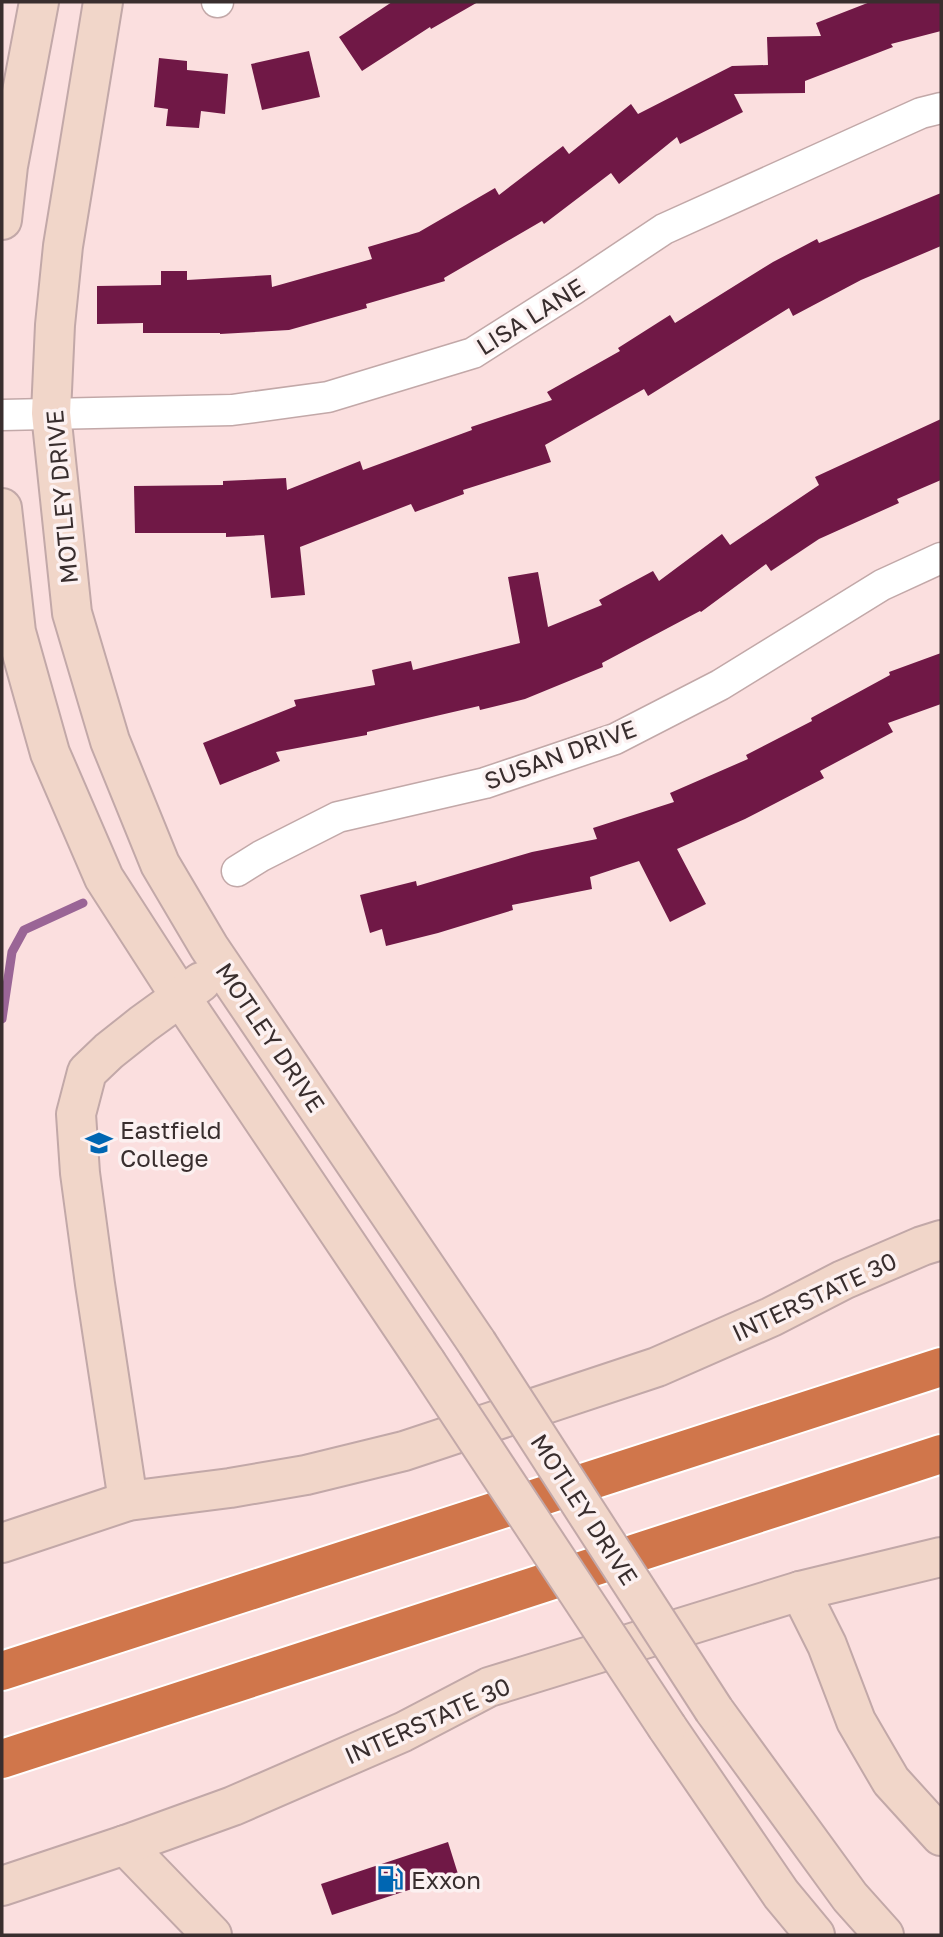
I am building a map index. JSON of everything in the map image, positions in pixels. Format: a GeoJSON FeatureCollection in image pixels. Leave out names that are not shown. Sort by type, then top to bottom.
{"type":"FeatureCollection","features":[{"type":"Feature","properties":{"kind":"highway"},"geometry":{"type":"LineString","coordinates":[[2,1671],[941,1367]]}},
{"type":"Feature","properties":{"kind":"highway"},"geometry":{"type":"LineString","coordinates":[[2,1759],[941,1454]]}},
{"type":"Feature","properties":{"kind":"main road"},"geometry":{"type":"LineString","coordinates":[[2,220],[8,166],[38,2]]}},
{"type":"Feature","properties":{"kind":"main road","name":"MOTLEY DRIVE"},"geometry":{"type":"LineString","coordinates":[[103,2],[63,246],[55,325],[51,413],[72,613],[110,741],[160,864],[222,967],[477,1343],[714,1710],[850,1897],[884,1935]]}},
{"type":"Feature","properties":{"kind":"main road","name":"MOTLEY DRIVE"},"geometry":{"type":"LineString","coordinates":[[2,509],[16,632],[50,752],[104,878],[667,1727],[781,1895],[815,1935]]}},
{"type":"Feature","properties":{"kind":"main road"},"geometry":{"type":"LineString","coordinates":[[128,1501],[80,1173],[76,1114],[87,1072],[126,1037],[222,967]]}},
{"type":"Feature","properties":{"kind":"main road","name":"INTERSTATE 30"},"geometry":{"type":"LineString","coordinates":[[2,1543],[128,1501],[306,1475],[404,1451],[657,1367],[771,1317],[843,1280],[941,1240]]}},
{"type":"Feature","properties":{"kind":"main road","name":"INTERSTATE 30"},"geometry":{"type":"LineString","coordinates":[[2,1886],[245,1801],[403,1732],[489,1687],[800,1591],[941,1557]]}},
{"type":"Feature","properties":{"kind":"main road"},"geometry":{"type":"LineString","coordinates":[[800,1591],[827,1645],[856,1721],[891,1781],[941,1836]]}},
{"type":"Feature","properties":{"kind":"main road"},"geometry":{"type":"LineString","coordinates":[[125,1845],[212,1935]]}},
{"type":"Feature","properties":{"kind":"street","name":"LISA LANE"},"geometry":{"type":"LineString","coordinates":[[2,415],[232,410],[328,397],[473,352],[664,229],[921,113],[941,108]]}},
{"type":"Feature","properties":{"kind":"street","name":"SUSAN DRIVE"},"geometry":{"type":"LineString","coordinates":[[237,871],[338,817],[485,783],[615,739],[720,685],[882,586],[941,558]]}},
{"type":"Feature","properties":{"kind":"building"},"geometry":{"type":"Polygon","coordinates":[[[392,2],[478,2],[431,29],[430,27],[362,71],[339,37],[392,2]]]}},
{"type":"Feature","properties":{"kind":"building"},"geometry":{"type":"Polygon","coordinates":[[[870,2],[941,2],[941,31],[891,44],[893,47],[805,81],[805,93],[734,94],[743,112],[680,144],[677,137],[619,184],[611,173],[544,224],[542,221],[444,278],[445,281],[366,304],[367,308],[289,330],[220,334],[143,333],[143,323],[97,324],[97,286],[161,285],[161,271],[187,271],[187,280],[271,275],[272,287],[372,259],[368,247],[419,232],[495,188],[499,195],[563,146],[569,154],[631,104],[638,114],[732,66],[768,65],[767,37],[821,36],[816,23],[870,2]]]}},
{"type":"Feature","properties":{"kind":"building"},"geometry":{"type":"Polygon","coordinates":[[[309,51],[320,97],[262,110],[251,64],[309,51]]]}},
{"type":"Feature","properties":{"kind":"building"},"geometry":{"type":"Polygon","coordinates":[[[159,58],[187,61],[187,70],[228,74],[225,114],[201,111],[199,128],[166,126],[168,109],[154,107],[159,58]]]}},
{"type":"Feature","properties":{"kind":"building"},"geometry":{"type":"Polygon","coordinates":[[[941,193],[941,246],[861,280],[793,316],[789,308],[648,396],[644,389],[545,445],[551,462],[463,490],[464,494],[415,512],[411,504],[300,547],[305,595],[271,598],[264,535],[226,537],[226,533],[135,533],[134,486],[223,485],[223,481],[286,478],[287,490],[360,461],[363,470],[472,430],[471,427],[552,400],[547,392],[620,351],[618,348],[670,315],[675,323],[773,262],[817,239],[819,243],[941,193]]]}},
{"type":"Feature","properties":{"kind":"building"},"geometry":{"type":"Polygon","coordinates":[[[941,419],[941,480],[897,499],[899,503],[819,539],[771,571],[766,564],[701,612],[602,663],[603,667],[525,699],[480,710],[479,706],[367,732],[367,735],[276,752],[280,761],[220,785],[203,743],[296,706],[294,700],[375,685],[372,670],[411,661],[413,670],[520,643],[508,577],[538,572],[548,627],[602,605],[599,600],[653,571],[659,581],[722,534],[730,545],[819,485],[815,477],[941,419]]]}},
{"type":"Feature","properties":{"kind":"building"},"geometry":{"type":"Polygon","coordinates":[[[941,653],[941,704],[888,723],[893,732],[820,771],[824,778],[745,819],[677,849],[706,904],[670,922],[639,861],[590,877],[592,889],[512,905],[513,910],[438,933],[386,946],[382,929],[370,933],[360,895],[416,881],[417,886],[532,852],[597,839],[593,828],[674,802],[670,793],[748,759],[746,755],[812,721],[811,718],[890,675],[889,672],[941,653]]]}},
{"type":"Feature","properties":{"kind":"building","name":"Exxon"},"geometry":{"type":"Polygon","coordinates":[[[448,1842],[458,1874],[332,1915],[321,1884],[448,1842]]]}},
{"type":"Feature","properties":{"kind":"waterway"},"geometry":{"type":"LineString","coordinates":[[2,1019],[12,952],[24,930],[83,903]]}},
{"type":"Feature","properties":{"kind":"place","name":"Eastfield College"},"geometry":{"type":"Point","coordinates":[99,1143]}},
{"type":"Feature","properties":{"kind":"place","name":"Exxon"},"geometry":{"type":"Point","coordinates":[390,1879]}}]}
